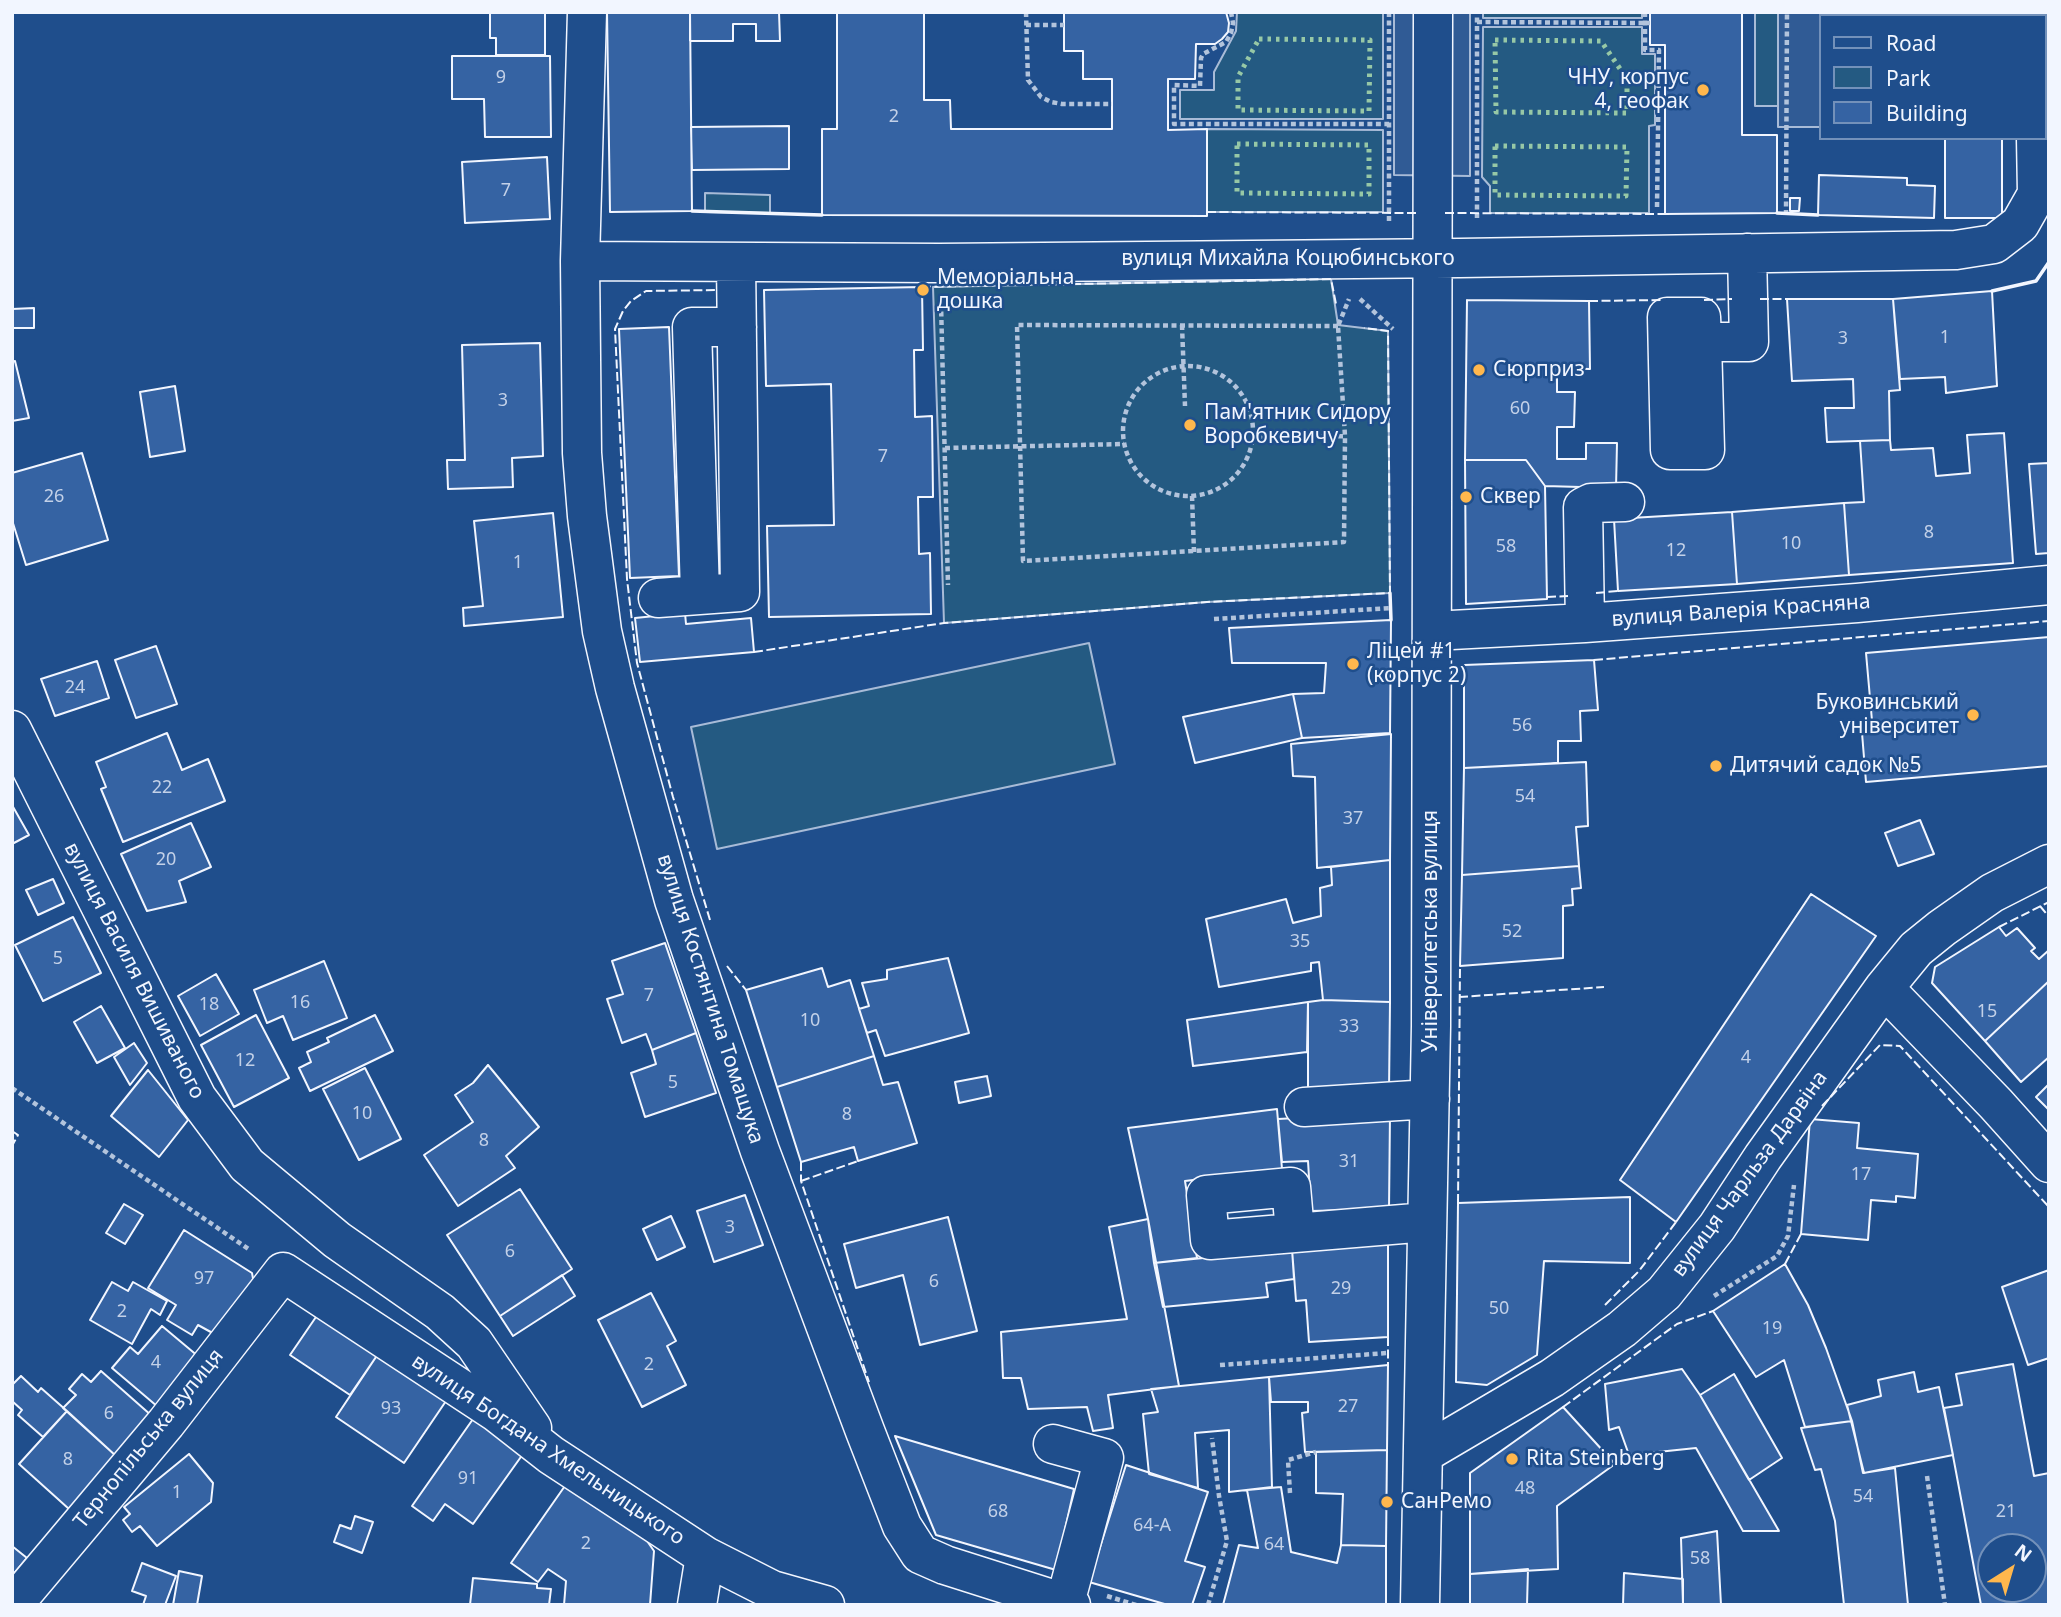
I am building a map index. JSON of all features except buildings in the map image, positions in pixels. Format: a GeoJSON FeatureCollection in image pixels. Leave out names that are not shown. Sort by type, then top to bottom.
{"type":"FeatureCollection","features":[{"type":"Feature","properties":{"kind":"street","name":"вулиця Костянтина Томащука"},"geometry":{"type":"LineString","coordinates":[[587,12],[580,261],[582,453],[587,516],[602,631],[615,688],[674,900],[760,1151],[902,1526],[920,1554],[1068,1604]]}},
{"type":"Feature","properties":{"kind":"street","name":"Університетська вулиця"},"geometry":{"type":"LineString","coordinates":[[1420,1605],[1430,1099],[1433,12]]}},
{"type":"Feature","properties":{"kind":"street","name":"вулиця Михайла Коцюбинського"},"geometry":{"type":"LineString","coordinates":[[580,261],[939,263],[1956,250],[1994,244],[2020,224],[2037,194],[2036,140]]}},
{"type":"Feature","properties":{"kind":"street"},"geometry":{"type":"LineString","coordinates":[[1702,342],[1749,342],[1747,253]]}},
{"type":"Feature","properties":{"kind":"street"},"geometry":{"type":"LineString","coordinates":[[658,598],[700,594],[692,327],[737,327],[736,262]]}},
{"type":"Feature","properties":{"kind":"street"},"geometry":{"type":"LineString","coordinates":[[1584,623],[1583,507],[1591,503],[1625,502]]}},
{"type":"Feature","properties":{"kind":"street","name":"вулиця Валерія Красняна"},"geometry":{"type":"LineString","coordinates":[[1432,631],[1857,603],[2049,585]]}},
{"type":"Feature","properties":{"kind":"street","name":"вулиця Василя Вишиваного"},"geometry":{"type":"LineString","coordinates":[[12,730],[197,1098],[247,1165],[337,1240],[440,1312],[474,1343],[551,1455]]}},
{"type":"Feature","properties":{"kind":"street","name":"вулиця Чарльза Дарвіна"},"geometry":{"type":"LineString","coordinates":[[1423,1454],[1552,1378],[1622,1329],[1664,1293],[1717,1227],[1763,1157],[1884,988],[1916,949],[1992,893],[2049,864]]}},
{"type":"Feature","properties":{"kind":"street"},"geometry":{"type":"LineString","coordinates":[[1884,988],[2049,1163]]}},
{"type":"Feature","properties":{"kind":"street"},"geometry":{"type":"LineString","coordinates":[[1304,1107],[1430,1099]]}},
{"type":"Feature","properties":{"kind":"street"},"geometry":{"type":"LineString","coordinates":[[1295,1232],[1427,1222]]}},
{"type":"Feature","properties":{"kind":"street","name":"вулиця Богдана Хмельницького"},"geometry":{"type":"LineString","coordinates":[[283,1272],[496,1412],[551,1455],[705,1556],[772,1590],[825,1605]]}},
{"type":"Feature","properties":{"kind":"street","name":"Тернопільська вулиця"},"geometry":{"type":"LineString","coordinates":[[13,1605],[166,1423],[283,1272]]}},
{"type":"Feature","properties":{"kind":"street"},"geometry":{"type":"LineString","coordinates":[[1053,1444],[1104,1458],[1068,1604]]}},
{"type":"Feature","properties":{"kind":"street"},"geometry":{"type":"LineString","coordinates":[[697,1605],[705,1556]]}},
{"type":"Feature","properties":{"kind":"path"},"geometry":{"type":"LineString","coordinates":[[1026,12],[1028,80],[1041,97],[1062,104],[1112,104]]}},
{"type":"Feature","properties":{"kind":"path"},"geometry":{"type":"LineString","coordinates":[[1231,12],[1233,23],[1226,41],[1203,54],[1201,58],[1200,86],[1174,85],[1174,124],[1389,124]]}},
{"type":"Feature","properties":{"kind":"path"},"geometry":{"type":"LineString","coordinates":[[1389,12],[1389,229]]}},
{"type":"Feature","properties":{"kind":"path"},"geometry":{"type":"LineString","coordinates":[[1477,12],[1477,229]]}},
{"type":"Feature","properties":{"kind":"path"},"geometry":{"type":"LineString","coordinates":[[1646,12],[1648,23],[1645,50],[1660,50],[1660,131],[1656,131],[1657,208]]}},
{"type":"Feature","properties":{"kind":"path"},"geometry":{"type":"LineString","coordinates":[[1786,222],[1787,12]]}},
{"type":"Feature","properties":{"kind":"path"},"geometry":{"type":"LineString","coordinates":[[1477,22],[1648,23]]}},
{"type":"Feature","properties":{"kind":"path"},"geometry":{"type":"LineString","coordinates":[[1026,25],[1064,25]]}},
{"type":"Feature","properties":{"kind":"path"},"geometry":{"type":"LineString","coordinates":[[939,263],[948,586]]}},
{"type":"Feature","properties":{"kind":"path"},"geometry":{"type":"LineString","coordinates":[[1352,292],[1395,331]]}},
{"type":"Feature","properties":{"kind":"path"},"geometry":{"type":"LineString","coordinates":[[1182,325],[1185,406]]}},
{"type":"Feature","properties":{"kind":"path"},"geometry":{"type":"LineString","coordinates":[[1182,325],[1338,326],[1345,436],[1344,542],[1023,561],[1017,326],[1182,325]]}},
{"type":"Feature","properties":{"kind":"path"},"geometry":{"type":"LineString","coordinates":[[1184,366],[1206,368],[1226,379],[1242,394],[1252,415],[1253,438],[1247,460],[1233,478],[1214,491],[1192,496],[1169,494],[1148,483],[1132,466],[1124,444],[1123,422],[1130,400],[1143,383],[1162,371],[1184,366]]}},
{"type":"Feature","properties":{"kind":"path"},"geometry":{"type":"LineString","coordinates":[[1253,438],[1345,436]]}},
{"type":"Feature","properties":{"kind":"path"},"geometry":{"type":"LineString","coordinates":[[945,448],[1124,444]]}},
{"type":"Feature","properties":{"kind":"path"},"geometry":{"type":"LineString","coordinates":[[1192,496],[1194,552]]}},
{"type":"Feature","properties":{"kind":"path"},"geometry":{"type":"LineString","coordinates":[[1214,619],[1397,608],[1397,600]]}},
{"type":"Feature","properties":{"kind":"path"},"geometry":{"type":"LineString","coordinates":[[12,1088],[283,1272]]}},
{"type":"Feature","properties":{"kind":"path"},"geometry":{"type":"LineString","coordinates":[[1706,1301],[1777,1256],[1788,1236],[1794,1183]]}},
{"type":"Feature","properties":{"kind":"path"},"geometry":{"type":"LineString","coordinates":[[1220,1365],[1396,1353]]}},
{"type":"Feature","properties":{"kind":"path"},"geometry":{"type":"LineString","coordinates":[[1208,1605],[1227,1541],[1212,1438]]}},
{"type":"Feature","properties":{"kind":"path"},"geometry":{"type":"LineString","coordinates":[[1290,1493],[1288,1460],[1316,1452]]}},
{"type":"Feature","properties":{"kind":"path"},"geometry":{"type":"LineString","coordinates":[[1927,1476],[1945,1605]]}},
{"type":"Feature","properties":{"kind":"green space"},"geometry":{"type":"Polygon","coordinates":[[[1237,12],[1383,12],[1383,119],[1180,119],[1180,90],[1214,90],[1214,72],[1236,31],[1237,12]]]}},
{"type":"Feature","properties":{"kind":"green space"},"geometry":{"type":"Polygon","coordinates":[[[1483,12],[1642,12],[1642,18],[1483,18],[1483,12]]]}},
{"type":"Feature","properties":{"kind":"green space"},"geometry":{"type":"Polygon","coordinates":[[[1755,12],[1778,12],[1778,106],[1755,106],[1755,12]]]}},
{"type":"Feature","properties":{"kind":"green space"},"geometry":{"type":"Polygon","coordinates":[[[1483,27],[1642,27],[1642,54],[1655,54],[1655,125],[1649,126],[1649,213],[1490,213],[1490,186],[1482,177],[1483,27]]]}},
{"type":"Feature","properties":{"kind":"green space"},"geometry":{"type":"Polygon","coordinates":[[[1207,129],[1383,130],[1383,212],[1207,212],[1207,129]]]}},
{"type":"Feature","properties":{"kind":"green space"},"geometry":{"type":"Polygon","coordinates":[[[705,193],[770,195],[770,213],[705,212],[705,193]]]}},
{"type":"Feature","properties":{"kind":"green space"},"geometry":{"type":"Polygon","coordinates":[[[1331,279],[1338,325],[1388,331],[1390,593],[1207,602],[944,623],[933,287],[1331,279]]]}},
{"type":"Feature","properties":{"kind":"green space"},"geometry":{"type":"Polygon","coordinates":[[[1089,643],[1115,764],[717,849],[691,727],[1089,643]]]}},
{"type":"Feature","properties":{"kind":"shaded area"},"geometry":{"type":"Polygon","coordinates":[[[1394,12],[1470,12],[1470,176],[1394,175],[1394,12]]]}},
{"type":"Feature","properties":{"kind":"shaded area"},"geometry":{"type":"Polygon","coordinates":[[[1778,12],[1936,12],[1820,14],[1820,127],[1778,127],[1778,12]]]}},
{"type":"Feature","properties":{"kind":"hedge"},"geometry":{"type":"LineString","coordinates":[[1259,39],[1370,40],[1369,111],[1238,110],[1238,77],[1259,39]]}},
{"type":"Feature","properties":{"kind":"hedge"},"geometry":{"type":"LineString","coordinates":[[1495,40],[1601,41],[1627,79],[1627,113],[1496,112],[1495,40]]}},
{"type":"Feature","properties":{"kind":"hedge"},"geometry":{"type":"LineString","coordinates":[[1237,144],[1369,145],[1369,194],[1237,193],[1237,144]]}},
{"type":"Feature","properties":{"kind":"hedge"},"geometry":{"type":"LineString","coordinates":[[1495,146],[1627,147],[1626,196],[1495,195],[1495,146]]}},
{"type":"Feature","properties":{"kind":"fence"},"geometry":{"type":"LineString","coordinates":[[1207,212],[1417,213]]}},
{"type":"Feature","properties":{"kind":"fence"},"geometry":{"type":"LineString","coordinates":[[1445,213],[1665,214]]}},
{"type":"Feature","properties":{"kind":"fence"},"geometry":{"type":"LineString","coordinates":[[922,287],[1331,279],[1336,304]]}},
{"type":"Feature","properties":{"kind":"fence"},"geometry":{"type":"LineString","coordinates":[[710,920],[637,663],[627,579],[615,329],[631,301],[646,291],[717,290]]}},
{"type":"Feature","properties":{"kind":"fence"},"geometry":{"type":"LineString","coordinates":[[1704,300],[1732,299]]}},
{"type":"Feature","properties":{"kind":"fence"},"geometry":{"type":"LineString","coordinates":[[1760,299],[1787,299]]}},
{"type":"Feature","properties":{"kind":"fence"},"geometry":{"type":"LineString","coordinates":[[1589,301],[1662,300]]}},
{"type":"Feature","properties":{"kind":"fence"},"geometry":{"type":"LineString","coordinates":[[754,652],[944,623],[1207,602],[1390,593],[1388,331],[1364,328]]}},
{"type":"Feature","properties":{"kind":"fence"},"geometry":{"type":"LineString","coordinates":[[1596,593],[1618,591]]}},
{"type":"Feature","properties":{"kind":"fence"},"geometry":{"type":"LineString","coordinates":[[1547,597],[1568,596]]}},
{"type":"Feature","properties":{"kind":"fence"},"geometry":{"type":"LineString","coordinates":[[1594,660],[2049,621]]}},
{"type":"Feature","properties":{"kind":"fence"},"geometry":{"type":"LineString","coordinates":[[1999,927],[2049,902]]}},
{"type":"Feature","properties":{"kind":"fence"},"geometry":{"type":"LineString","coordinates":[[2040,906],[2049,917]]}},
{"type":"Feature","properties":{"kind":"fence"},"geometry":{"type":"LineString","coordinates":[[727,966],[746,990]]}},
{"type":"Feature","properties":{"kind":"fence"},"geometry":{"type":"LineString","coordinates":[[1458,1203],[1460,966]]}},
{"type":"Feature","properties":{"kind":"fence"},"geometry":{"type":"LineString","coordinates":[[1459,997],[1604,987]]}},
{"type":"Feature","properties":{"kind":"fence"},"geometry":{"type":"LineString","coordinates":[[1822,1106],[1880,1045],[1900,1046],[2049,1207]]}},
{"type":"Feature","properties":{"kind":"fence"},"geometry":{"type":"LineString","coordinates":[[12,1131],[18,1135],[12,1146]]}},
{"type":"Feature","properties":{"kind":"fence"},"geometry":{"type":"LineString","coordinates":[[801,1181],[858,1161]]}},
{"type":"Feature","properties":{"kind":"fence"},"geometry":{"type":"LineString","coordinates":[[801,1162],[801,1181],[869,1382]]}},
{"type":"Feature","properties":{"kind":"fence"},"geometry":{"type":"LineString","coordinates":[[1605,1305],[1639,1271],[1676,1222]]}},
{"type":"Feature","properties":{"kind":"fence"},"geometry":{"type":"LineString","coordinates":[[1785,1264],[1801,1234]]}},
{"type":"Feature","properties":{"kind":"fence"},"geometry":{"type":"LineString","coordinates":[[1563,1407],[1677,1324],[1713,1311]]}},
{"type":"Feature","properties":{"kind":"fence"},"geometry":{"type":"LineString","coordinates":[[1388,1337],[1388,1365]]}},
{"type":"Feature","properties":{"kind":"wall"},"geometry":{"type":"LineString","coordinates":[[692,211],[822,215]]}},
{"type":"Feature","properties":{"kind":"wall"},"geometry":{"type":"LineString","coordinates":[[1777,213],[1818,215]]}},
{"type":"Feature","properties":{"kind":"wall"},"geometry":{"type":"LineString","coordinates":[[1992,291],[2036,281],[2049,262]]}},
{"type":"Feature","properties":{"kind":"wall"},"geometry":{"type":"LineString","coordinates":[[1390,593],[1391,620]]}},
{"type":"Feature","properties":{"kind":"place","name":"ЧНУ, корпус 4, геофак"},"geometry":{"type":"Point","coordinates":[1703,90]}},
{"type":"Feature","properties":{"kind":"place","name":"Меморіальна дошка"},"geometry":{"type":"Point","coordinates":[923,290]}},
{"type":"Feature","properties":{"kind":"place","name":"Сюрприз"},"geometry":{"type":"Point","coordinates":[1479,370]}},
{"type":"Feature","properties":{"kind":"place","name":"Пам'ятник Сидору Воробкевичу"},"geometry":{"type":"Point","coordinates":[1190,425]}},
{"type":"Feature","properties":{"kind":"place","name":"Сквер"},"geometry":{"type":"Point","coordinates":[1466,497]}},
{"type":"Feature","properties":{"kind":"place","name":"Ліцей #1 (корпус 2)"},"geometry":{"type":"Point","coordinates":[1353,664]}},
{"type":"Feature","properties":{"kind":"place","name":"Буковинський університет"},"geometry":{"type":"Point","coordinates":[1973,715]}},
{"type":"Feature","properties":{"kind":"place","name":"Дитячий садок №5"},"geometry":{"type":"Point","coordinates":[1716,766]}},
{"type":"Feature","properties":{"kind":"place","name":"Rita Steinberg"},"geometry":{"type":"Point","coordinates":[1512,1459]}},
{"type":"Feature","properties":{"kind":"place","name":"СанРемо"},"geometry":{"type":"Point","coordinates":[1387,1502]}}]}
